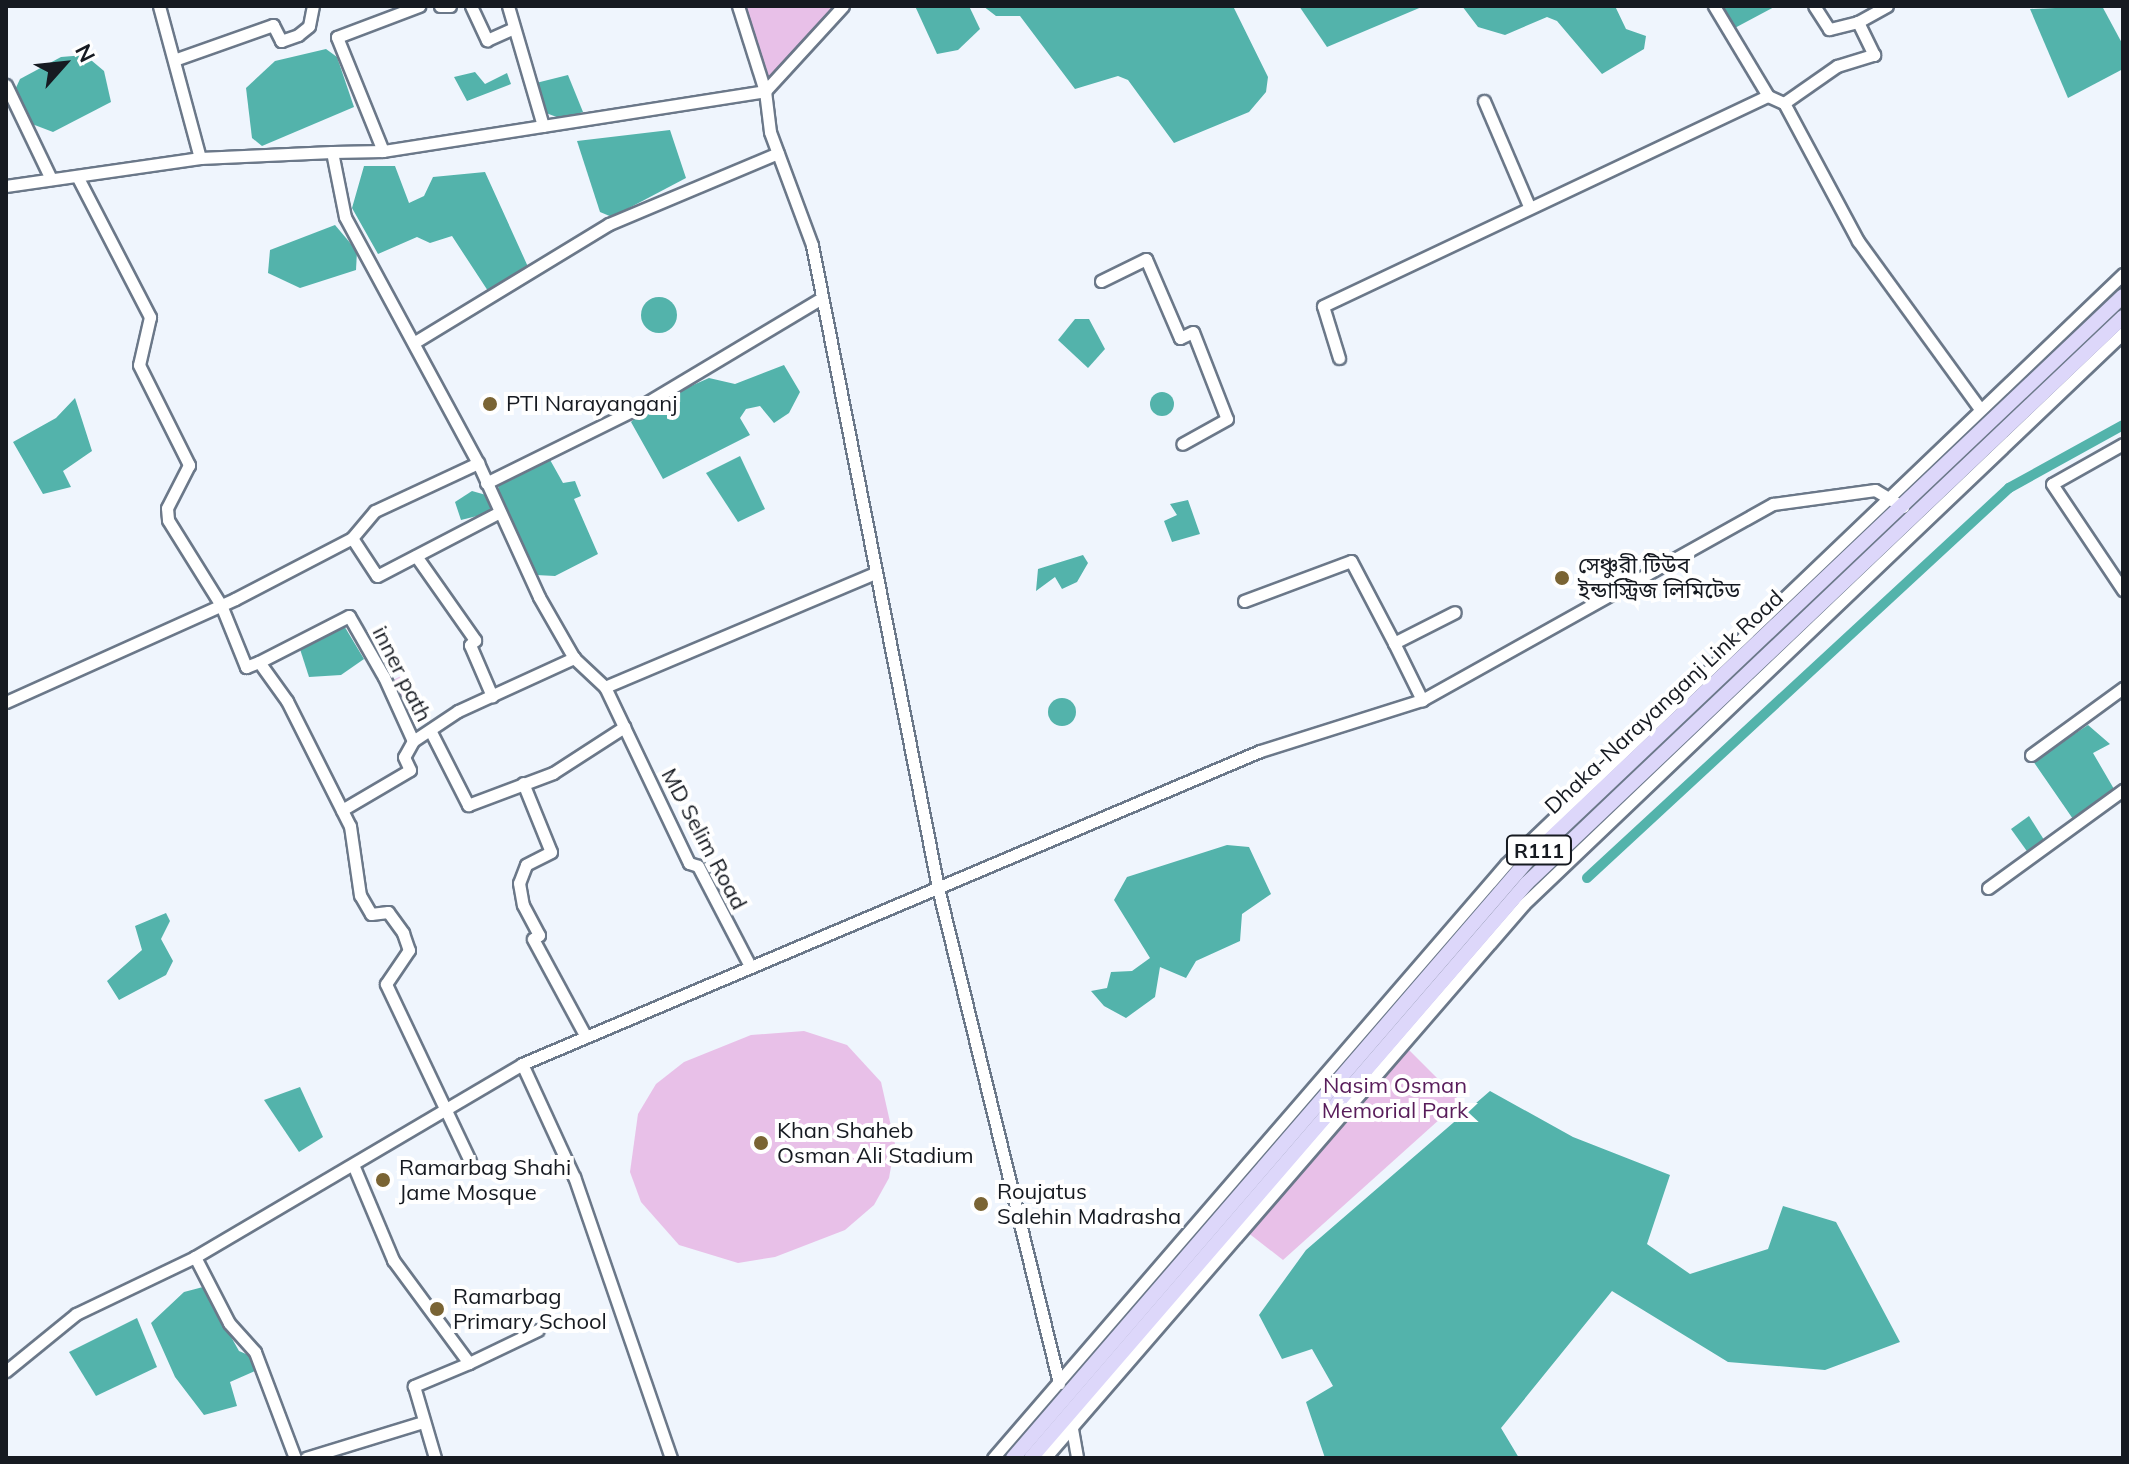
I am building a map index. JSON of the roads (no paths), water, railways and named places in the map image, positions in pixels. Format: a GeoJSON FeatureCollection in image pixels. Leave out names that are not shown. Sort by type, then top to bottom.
{"type":"FeatureCollection","features":[{"type":"Feature","properties":{"kind":"main road","name":"Dhaka-Narayanganj Link Road"},"geometry":{"type":"LineString","coordinates":[[1013,1458],[1529,859],[2123,296]]}},
{"type":"Feature","properties":{"kind":"main road","name":"Dhaka-Narayanganj Link Road"},"geometry":{"type":"LineString","coordinates":[[1031,1458],[1070,1421],[1527,883],[2123,317]]}},
{"type":"Feature","properties":{"kind":"street"},"geometry":{"type":"LineString","coordinates":[[159,6],[200,158]]}},
{"type":"Feature","properties":{"kind":"street"},"geometry":{"type":"LineString","coordinates":[[174,60],[273,25],[281,41],[298,35],[313,6]]}},
{"type":"Feature","properties":{"kind":"street"},"geometry":{"type":"LineString","coordinates":[[383,151],[337,37],[419,6]]}},
{"type":"Feature","properties":{"kind":"street"},"geometry":{"type":"LineString","coordinates":[[440,6],[450,6]]}},
{"type":"Feature","properties":{"kind":"street"},"geometry":{"type":"LineString","coordinates":[[471,6],[487,40],[512,29]]}},
{"type":"Feature","properties":{"kind":"street"},"geometry":{"type":"LineString","coordinates":[[508,6],[512,29],[543,126]]}},
{"type":"Feature","properties":{"kind":"street"},"geometry":{"type":"LineString","coordinates":[[738,6],[765,91],[778,153],[822,298],[938,888],[1064,1397]]}},
{"type":"Feature","properties":{"kind":"street"},"geometry":{"type":"LineString","coordinates":[[6,186],[200,158],[383,151],[765,91],[843,6]]}},
{"type":"Feature","properties":{"kind":"street"},"geometry":{"type":"LineString","coordinates":[[1714,6],[1768,96],[1784,103],[1858,241],[1980,409]]}},
{"type":"Feature","properties":{"kind":"street"},"geometry":{"type":"LineString","coordinates":[[1814,6],[1829,29],[1858,22],[1887,6]]}},
{"type":"Feature","properties":{"kind":"street"},"geometry":{"type":"LineString","coordinates":[[1784,103],[1837,66],[1873,56],[1858,22]]}},
{"type":"Feature","properties":{"kind":"street"},"geometry":{"type":"LineString","coordinates":[[6,85],[51,179]]}},
{"type":"Feature","properties":{"kind":"street"},"geometry":{"type":"LineString","coordinates":[[1339,358],[1323,306],[1529,206],[1768,96]]}},
{"type":"Feature","properties":{"kind":"street"},"geometry":{"type":"LineString","coordinates":[[1484,101],[1529,206]]}},
{"type":"Feature","properties":{"kind":"street"},"geometry":{"type":"LineString","coordinates":[[332,152],[345,217],[478,463],[498,513],[574,658],[605,687],[875,573]]}},
{"type":"Feature","properties":{"kind":"street"},"geometry":{"type":"LineString","coordinates":[[415,342],[609,224],[778,153]]}},
{"type":"Feature","properties":{"kind":"street"},"geometry":{"type":"LineString","coordinates":[[77,176],[150,317],[139,365],[189,465],[167,508],[168,520],[221,605],[246,667],[259,662],[275,678],[342,810],[355,848],[353,883],[371,914],[388,912],[409,950],[386,984],[444,1112],[470,1161]]}},
{"type":"Feature","properties":{"kind":"street"},"geometry":{"type":"LineString","coordinates":[[1101,281],[1146,259],[1180,338],[1193,332],[1227,419],[1182,444]]}},
{"type":"Feature","properties":{"kind":"street"},"geometry":{"type":"LineString","coordinates":[[993,1458],[1506,864],[2123,274]]}},
{"type":"Feature","properties":{"kind":"street"},"geometry":{"type":"LineString","coordinates":[[486,483],[638,408],[822,298]]}},
{"type":"Feature","properties":{"kind":"street"},"geometry":{"type":"LineString","coordinates":[[1045,1458],[1070,1421],[1524,904],[2123,333]]}},
{"type":"Feature","properties":{"kind":"street"},"geometry":{"type":"LineString","coordinates":[[2123,444],[2052,484],[2123,590]]}},
{"type":"Feature","properties":{"kind":"street"},"geometry":{"type":"LineString","coordinates":[[6,702],[221,605],[352,538],[375,511],[478,463]]}},
{"type":"Feature","properties":{"kind":"street"},"geometry":{"type":"LineString","coordinates":[[6,1371],[76,1314],[195,1257],[354,1167],[522,1064],[1260,751],[1422,700],[1773,504],[1890,494],[1903,507]]}},
{"type":"Feature","properties":{"kind":"street"},"geometry":{"type":"LineString","coordinates":[[352,538],[377,576],[498,513]]}},
{"type":"Feature","properties":{"kind":"street"},"geometry":{"type":"LineString","coordinates":[[416,556],[454,618],[463,617],[492,696]]}},
{"type":"Feature","properties":{"kind":"street"},"geometry":{"type":"LineString","coordinates":[[1244,601],[1351,561],[1422,700]]}},
{"type":"Feature","properties":{"kind":"street"},"geometry":{"type":"LineString","coordinates":[[1394,643],[1455,612]]}},
{"type":"Feature","properties":{"kind":"street","name":"inner path"},"geometry":{"type":"LineString","coordinates":[[259,662],[349,616],[413,741],[404,757],[410,770],[342,810]]}},
{"type":"Feature","properties":{"kind":"street"},"geometry":{"type":"LineString","coordinates":[[413,741],[432,734],[458,711],[574,658]]}},
{"type":"Feature","properties":{"kind":"street","name":"MD Selim Road"},"geometry":{"type":"LineString","coordinates":[[605,687],[689,863],[698,866],[750,966]]}},
{"type":"Feature","properties":{"kind":"street"},"geometry":{"type":"LineString","coordinates":[[2031,755],[2123,688]]}},
{"type":"Feature","properties":{"kind":"street"},"geometry":{"type":"LineString","coordinates":[[432,734],[468,805],[523,783],[624,727]]}},
{"type":"Feature","properties":{"kind":"street"},"geometry":{"type":"LineString","coordinates":[[523,783],[551,852],[526,865],[519,883],[539,935],[533,939],[586,1037]]}},
{"type":"Feature","properties":{"kind":"street"},"geometry":{"type":"LineString","coordinates":[[1988,888],[2123,790]]}},
{"type":"Feature","properties":{"kind":"street"},"geometry":{"type":"LineString","coordinates":[[522,1064],[574,1177],[671,1458]]}},
{"type":"Feature","properties":{"kind":"street"},"geometry":{"type":"LineString","coordinates":[[354,1167],[393,1260],[469,1363]]}},
{"type":"Feature","properties":{"kind":"street"},"geometry":{"type":"LineString","coordinates":[[195,1257],[234,1332],[255,1352],[295,1458]]}},
{"type":"Feature","properties":{"kind":"street"},"geometry":{"type":"LineString","coordinates":[[435,1458],[423,1422],[416,1381],[469,1363],[538,1330]]}},
{"type":"Feature","properties":{"kind":"street"},"geometry":{"type":"LineString","coordinates":[[1070,1421],[1077,1458]]}},
{"type":"Feature","properties":{"kind":"street"},"geometry":{"type":"LineString","coordinates":[[306,1458],[423,1422]]}},
{"type":"Feature","properties":{"kind":"waterway"},"geometry":{"type":"LineString","coordinates":[[1587,878],[2009,488],[2123,425]]}},
{"type":"Feature","properties":{"kind":"place","name":"PTI Narayanganj"},"geometry":{"type":"Point","coordinates":[490,404]}},
{"type":"Feature","properties":{"kind":"place","name":"সেঞ্চুরী টিউব ইন্ডাস্ট্রিজ লিমিটেড"},"geometry":{"type":"Point","coordinates":[1562,578]}},
{"type":"Feature","properties":{"kind":"place","name":"Khan Shaheb Osman Ali Stadium"},"geometry":{"type":"Point","coordinates":[761,1143]}},
{"type":"Feature","properties":{"kind":"place","name":"Ramarbag Shahi Jame Mosque"},"geometry":{"type":"Point","coordinates":[383,1180]}},
{"type":"Feature","properties":{"kind":"place","name":"Roujatus Salehin Madrasha"},"geometry":{"type":"Point","coordinates":[981,1204]}},
{"type":"Feature","properties":{"kind":"place","name":"Ramarbag Primary School"},"geometry":{"type":"Point","coordinates":[437,1309]}},
{"type":"Feature","properties":{"kind":"park label","name":"Nasim Osman Memorial Park"},"geometry":{"type":"Point","coordinates":[1395,1098]}}]}
